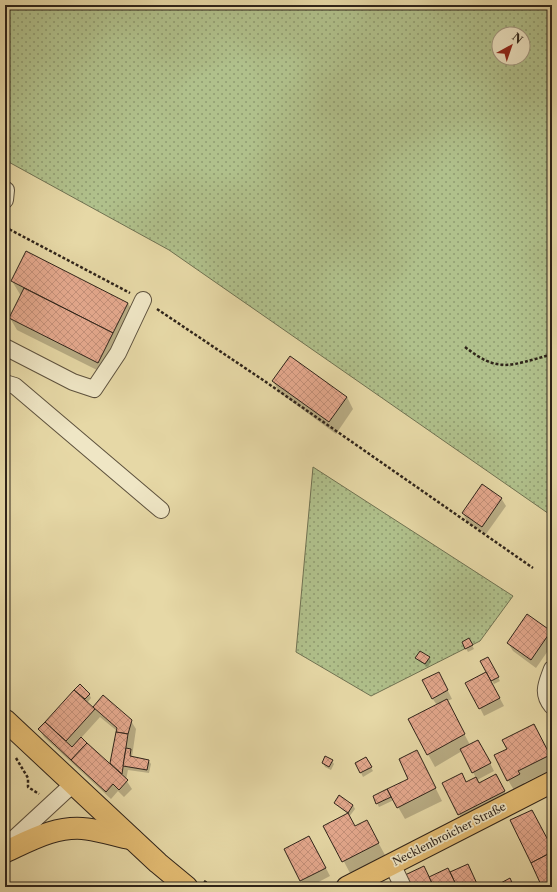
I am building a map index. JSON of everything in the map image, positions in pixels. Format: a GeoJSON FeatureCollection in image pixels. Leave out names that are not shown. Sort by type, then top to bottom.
{"type":"FeatureCollection","features":[{"type":"Feature","properties":{"kind":"main road"},"geometry":{"type":"LineString","coordinates":[[5,720],[132,839],[187,887]]}},
{"type":"Feature","properties":{"kind":"main road","name":"Necklenbroicher Straße"},"geometry":{"type":"LineString","coordinates":[[347,887],[552,782]]}},
{"type":"Feature","properties":{"kind":"main road"},"geometry":{"type":"LineString","coordinates":[[5,852],[41,835],[57,830],[87,829],[132,839]]}},
{"type":"Feature","properties":{"kind":"street"},"geometry":{"type":"LineString","coordinates":[[5,347],[67,380],[94,389],[118,352],[143,300]]}},
{"type":"Feature","properties":{"kind":"street"},"geometry":{"type":"LineString","coordinates":[[5,383],[15,386],[161,510]]}},
{"type":"Feature","properties":{"kind":"street"},"geometry":{"type":"LineString","coordinates":[[552,669],[545,693],[546,699],[552,706]]}},
{"type":"Feature","properties":{"kind":"street"},"geometry":{"type":"LineString","coordinates":[[5,847],[73,784]]}},
{"type":"Feature","properties":{"kind":"street"},"geometry":{"type":"LineString","coordinates":[[392,864],[403,887]]}},
{"type":"Feature","properties":{"kind":"path"},"geometry":{"type":"LineString","coordinates":[[5,227],[143,300],[264,380],[533,568]]}},
{"type":"Feature","properties":{"kind":"path"},"geometry":{"type":"LineString","coordinates":[[465,347],[480,359],[500,366],[512,365],[550,355]]}},
{"type":"Feature","properties":{"kind":"green space"},"geometry":{"type":"Polygon","coordinates":[[[5,5],[552,5],[552,516],[169,250],[5,160],[5,5]]]}},
{"type":"Feature","properties":{"kind":"green space"},"geometry":{"type":"Polygon","coordinates":[[[313,467],[513,596],[480,641],[371,696],[296,652],[313,467]]]}},
{"type":"Feature","properties":{"kind":"building"},"geometry":{"type":"Polygon","coordinates":[[[26,251],[128,303],[113,333],[11,281],[26,251]]]}},
{"type":"Feature","properties":{"kind":"building"},"geometry":{"type":"Polygon","coordinates":[[[24,288],[113,333],[98,363],[9,318],[24,288]]]}},
{"type":"Feature","properties":{"kind":"building"},"geometry":{"type":"Polygon","coordinates":[[[290,356],[347,397],[329,422],[272,381],[290,356]]]}},
{"type":"Feature","properties":{"kind":"building"},"geometry":{"type":"Polygon","coordinates":[[[482,484],[502,498],[482,527],[462,513],[482,484]]]}},
{"type":"Feature","properties":{"kind":"building"},"geometry":{"type":"Polygon","coordinates":[[[527,614],[551,631],[531,660],[507,643],[527,614]]]}},
{"type":"Feature","properties":{"kind":"building"},"geometry":{"type":"Polygon","coordinates":[[[469,638],[473,645],[465,649],[462,642],[469,638]]]}},
{"type":"Feature","properties":{"kind":"building"},"geometry":{"type":"Polygon","coordinates":[[[420,651],[430,657],[425,664],[415,658],[420,651]]]}},
{"type":"Feature","properties":{"kind":"building"},"geometry":{"type":"Polygon","coordinates":[[[488,657],[499,677],[491,681],[480,661],[488,657]]]}},
{"type":"Feature","properties":{"kind":"building"},"geometry":{"type":"Polygon","coordinates":[[[439,672],[448,690],[432,699],[422,680],[439,672]]]}},
{"type":"Feature","properties":{"kind":"building"},"geometry":{"type":"Polygon","coordinates":[[[486,672],[500,698],[479,709],[465,683],[486,672]]]}},
{"type":"Feature","properties":{"kind":"building"},"geometry":{"type":"Polygon","coordinates":[[[80,684],[90,694],[85,699],[74,690],[80,684]]]}},
{"type":"Feature","properties":{"kind":"building"},"geometry":{"type":"Polygon","coordinates":[[[74,690],[95,709],[66,741],[45,722],[74,690]]]}},
{"type":"Feature","properties":{"kind":"building"},"geometry":{"type":"Polygon","coordinates":[[[103,695],[132,720],[128,734],[116,732],[117,728],[93,707],[103,695]]]}},
{"type":"Feature","properties":{"kind":"building"},"geometry":{"type":"Polygon","coordinates":[[[447,699],[465,734],[427,755],[408,719],[447,699]]]}},
{"type":"Feature","properties":{"kind":"building"},"geometry":{"type":"Polygon","coordinates":[[[45,722],[72,747],[81,737],[87,743],[71,760],[38,729],[45,722]]]}},
{"type":"Feature","properties":{"kind":"building"},"geometry":{"type":"Polygon","coordinates":[[[534,724],[550,755],[518,771],[520,774],[507,781],[494,755],[507,749],[502,740],[534,724]]]}},
{"type":"Feature","properties":{"kind":"building"},"geometry":{"type":"Polygon","coordinates":[[[116,732],[128,734],[122,774],[110,763],[116,732]]]}},
{"type":"Feature","properties":{"kind":"building"},"geometry":{"type":"Polygon","coordinates":[[[478,740],[491,763],[472,773],[460,749],[478,740]]]}},
{"type":"Feature","properties":{"kind":"building"},"geometry":{"type":"Polygon","coordinates":[[[87,743],[128,780],[119,790],[113,784],[106,792],[71,760],[87,743]]]}},
{"type":"Feature","properties":{"kind":"building"},"geometry":{"type":"Polygon","coordinates":[[[126,748],[131,749],[130,756],[149,760],[147,770],[123,766],[126,748]]]}},
{"type":"Feature","properties":{"kind":"building"},"geometry":{"type":"Polygon","coordinates":[[[417,750],[436,788],[397,808],[387,789],[408,779],[399,759],[417,750]]]}},
{"type":"Feature","properties":{"kind":"building"},"geometry":{"type":"Polygon","coordinates":[[[325,756],[333,760],[329,767],[322,763],[325,756]]]}},
{"type":"Feature","properties":{"kind":"building"},"geometry":{"type":"Polygon","coordinates":[[[366,757],[372,767],[360,773],[355,763],[366,757]]]}},
{"type":"Feature","properties":{"kind":"building"},"geometry":{"type":"Polygon","coordinates":[[[462,773],[466,782],[476,777],[479,783],[496,774],[505,791],[458,815],[442,783],[462,773]]]}},
{"type":"Feature","properties":{"kind":"building"},"geometry":{"type":"Polygon","coordinates":[[[387,789],[391,797],[376,804],[373,796],[387,789]]]}},
{"type":"Feature","properties":{"kind":"building"},"geometry":{"type":"Polygon","coordinates":[[[339,795],[353,805],[348,813],[334,803],[339,795]]]}},
{"type":"Feature","properties":{"kind":"building"},"geometry":{"type":"Polygon","coordinates":[[[532,810],[549,842],[552,841],[552,852],[531,863],[510,820],[532,810]]]}},
{"type":"Feature","properties":{"kind":"building"},"geometry":{"type":"Polygon","coordinates":[[[348,813],[355,826],[367,820],[379,843],[342,862],[323,826],[348,813]]]}},
{"type":"Feature","properties":{"kind":"building"},"geometry":{"type":"Polygon","coordinates":[[[309,836],[326,868],[300,881],[284,849],[309,836]]]}},
{"type":"Feature","properties":{"kind":"building"},"geometry":{"type":"Polygon","coordinates":[[[552,852],[552,887],[542,887],[531,863],[552,852]]]}},
{"type":"Feature","properties":{"kind":"building"},"geometry":{"type":"Polygon","coordinates":[[[468,864],[478,886],[457,887],[450,872],[468,864]]]}},
{"type":"Feature","properties":{"kind":"building"},"geometry":{"type":"Polygon","coordinates":[[[424,866],[434,887],[411,887],[405,875],[424,866]]]}},
{"type":"Feature","properties":{"kind":"building"},"geometry":{"type":"Polygon","coordinates":[[[448,868],[457,887],[434,887],[429,877],[448,868]]]}},
{"type":"Feature","properties":{"kind":"building"},"geometry":{"type":"Polygon","coordinates":[[[510,878],[514,887],[500,887],[499,884],[510,878]]]}},
{"type":"Feature","properties":{"kind":"building"},"geometry":{"type":"Polygon","coordinates":[[[392,882],[394,887],[380,887],[392,882]]]}}]}
